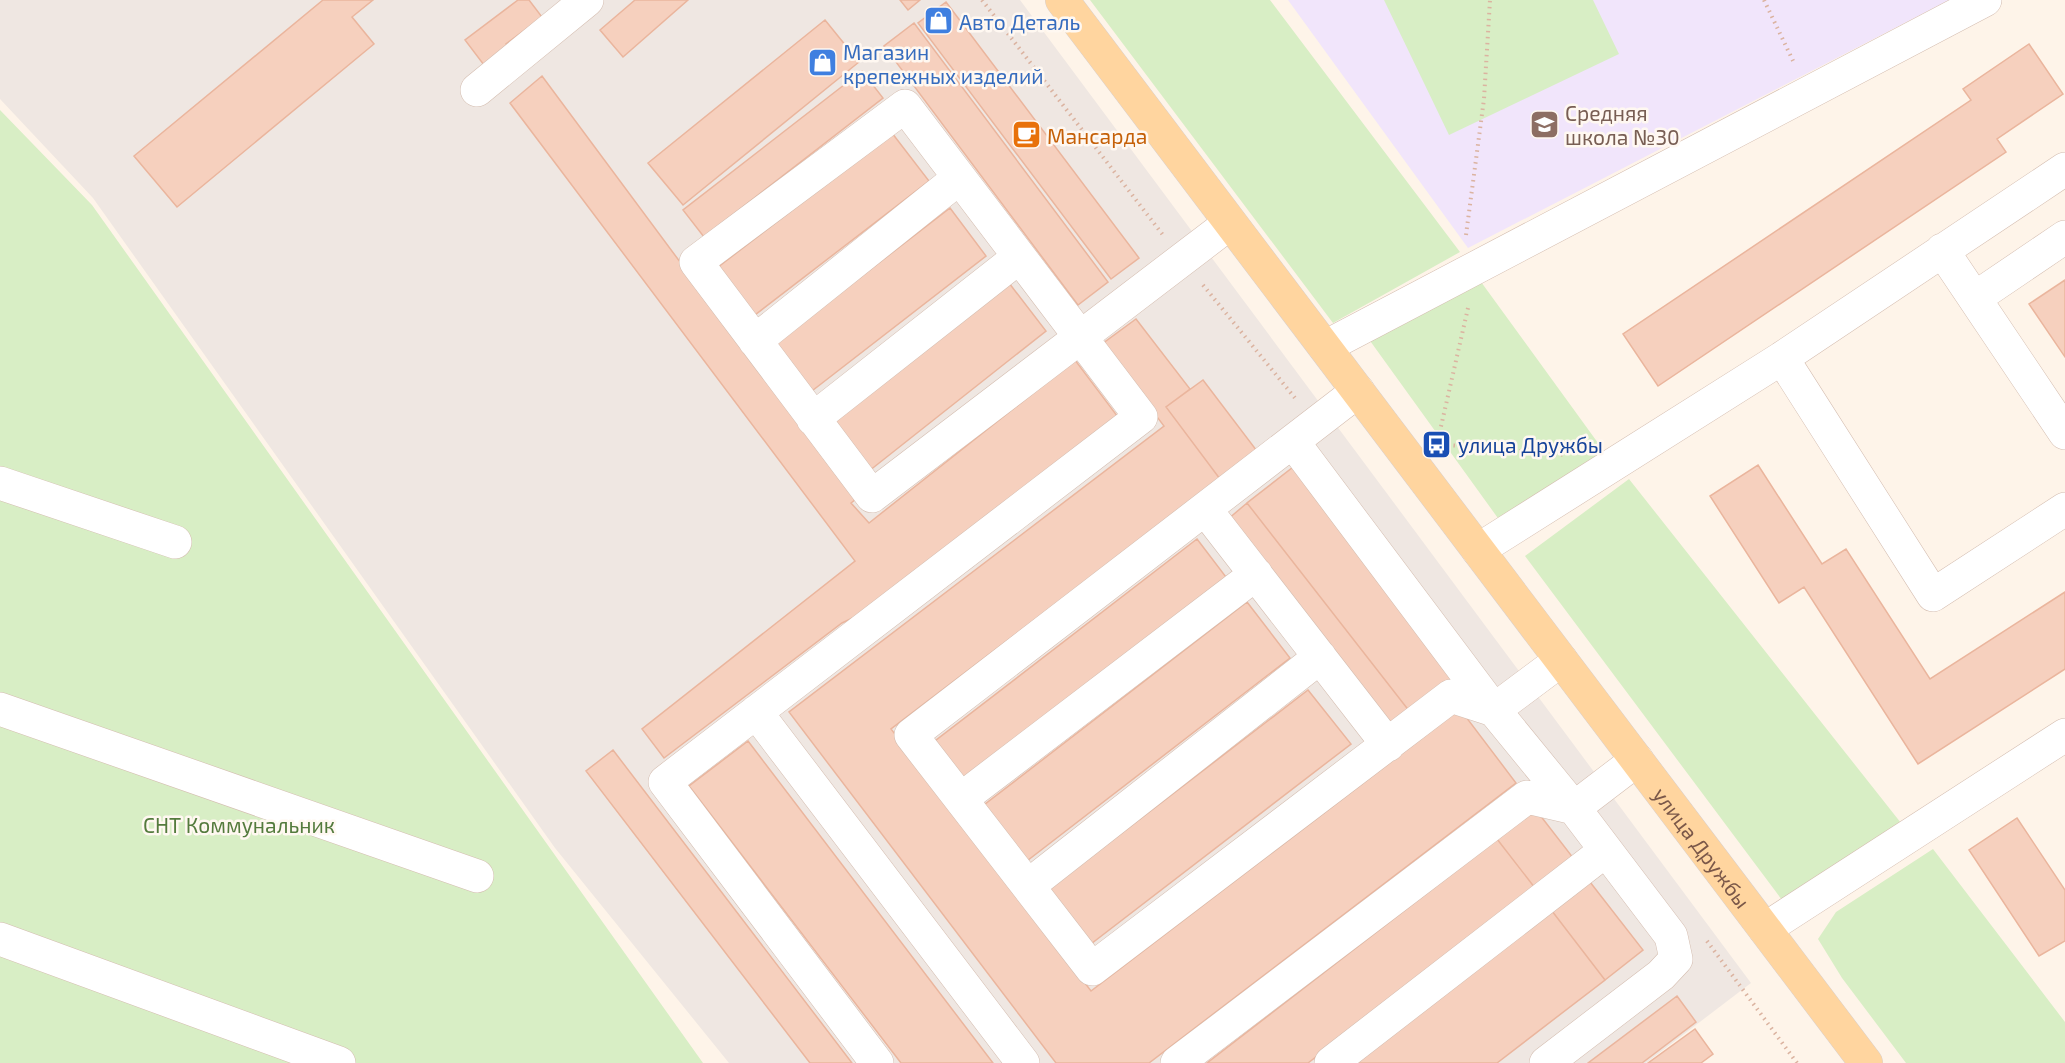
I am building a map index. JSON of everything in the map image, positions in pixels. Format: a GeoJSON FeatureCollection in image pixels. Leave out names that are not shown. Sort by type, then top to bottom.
{"type":"FeatureCollection","features":[{"type":"Feature","properties":{"kind":"main road","name":"улица Дружбы"},"geometry":{"type":"LineString","coordinates":[[1062,0],[1866,1063]]}},
{"type":"Feature","properties":{"kind":"lane"},"geometry":{"type":"LineString","coordinates":[[477,90],[587,0]]}},
{"type":"Feature","properties":{"kind":"lane"},"geometry":{"type":"LineString","coordinates":[[1324,347],[1985,0]]}},
{"type":"Feature","properties":{"kind":"lane"},"geometry":{"type":"LineString","coordinates":[[877,1063],[665,782],[1141,417],[1080,338],[904,106],[696,262],[872,496],[1080,338],[1230,223]]}},
{"type":"Feature","properties":{"kind":"lane"},"geometry":{"type":"LineString","coordinates":[[1478,550],[1782,358],[2065,169]]}},
{"type":"Feature","properties":{"kind":"lane"},"geometry":{"type":"LineString","coordinates":[[755,340],[959,178]]}},
{"type":"Feature","properties":{"kind":"lane"},"geometry":{"type":"LineString","coordinates":[[1975,298],[2065,237]]}},
{"type":"Feature","properties":{"kind":"lane"},"geometry":{"type":"LineString","coordinates":[[1942,250],[2065,433]]}},
{"type":"Feature","properties":{"kind":"lane"},"geometry":{"type":"LineString","coordinates":[[813,419],[1019,257]]}},
{"type":"Feature","properties":{"kind":"lane"},"geometry":{"type":"LineString","coordinates":[[1782,358],[1933,595],[2065,509]]}},
{"type":"Feature","properties":{"kind":"lane"},"geometry":{"type":"LineString","coordinates":[[1358,391],[911,735],[1092,969],[1389,745],[1450,696],[1494,710]]}},
{"type":"Feature","properties":{"kind":"lane"},"geometry":{"type":"LineString","coordinates":[[1293,442],[1494,710],[1574,808],[1671,936],[1676,959],[1661,975],[1546,1063]]}},
{"type":"Feature","properties":{"kind":"lane"},"geometry":{"type":"LineString","coordinates":[[0,483],[175,542]]}},
{"type":"Feature","properties":{"kind":"lane"},"geometry":{"type":"LineString","coordinates":[[1204,509],[1389,745]]}},
{"type":"Feature","properties":{"kind":"lane"},"geometry":{"type":"LineString","coordinates":[[961,799],[1256,574]]}},
{"type":"Feature","properties":{"kind":"lane"},"geometry":{"type":"LineString","coordinates":[[1028,886],[1320,657]]}},
{"type":"Feature","properties":{"kind":"lane"},"geometry":{"type":"LineString","coordinates":[[1494,710],[1561,660]]}},
{"type":"Feature","properties":{"kind":"lane"},"geometry":{"type":"LineString","coordinates":[[0,709],[477,876]]}},
{"type":"Feature","properties":{"kind":"lane"},"geometry":{"type":"LineString","coordinates":[[756,712],[1023,1063]]}},
{"type":"Feature","properties":{"kind":"lane"},"geometry":{"type":"LineString","coordinates":[[1764,929],[2065,735]]}},
{"type":"Feature","properties":{"kind":"lane"},"geometry":{"type":"LineString","coordinates":[[1574,808],[1637,760]]}},
{"type":"Feature","properties":{"kind":"lane"},"geometry":{"type":"LineString","coordinates":[[1177,1063],[1527,797],[1574,808]]}},
{"type":"Feature","properties":{"kind":"lane"},"geometry":{"type":"LineString","coordinates":[[1331,1063],[1605,850]]}},
{"type":"Feature","properties":{"kind":"lane"},"geometry":{"type":"LineString","coordinates":[[0,939],[339,1063]]}},
{"type":"Feature","properties":{"kind":"path"},"geometry":{"type":"LineString","coordinates":[[1466,236],[1484,99],[1490,0]]}},
{"type":"Feature","properties":{"kind":"path"},"geometry":{"type":"LineString","coordinates":[[1764,0],[1808,93]]}},
{"type":"Feature","properties":{"kind":"path"},"geometry":{"type":"LineString","coordinates":[[1478,266],[1437,444],[1621,460]]}},
{"type":"Feature","properties":{"kind":"path"},"geometry":{"type":"LineString","coordinates":[[1758,1011],[1797,1063]]}},
{"type":"Feature","properties":{"kind":"shaded area"},"geometry":{"type":"Polygon","coordinates":[[[0,0],[1020,0],[1751,983],[1646,1063],[729,1063],[555,848],[93,198],[0,99],[0,0]]]}},
{"type":"Feature","properties":{"kind":"shaded area","name":"Средняя школа №30"},"geometry":{"type":"Polygon","coordinates":[[[1288,0],[1949,0],[1468,248],[1288,0]]]}},
{"type":"Feature","properties":{"kind":"green space"},"geometry":{"type":"Polygon","coordinates":[[[1090,0],[1270,0],[1460,252],[1333,323],[1090,0]]]}},
{"type":"Feature","properties":{"kind":"green space"},"geometry":{"type":"Polygon","coordinates":[[[1384,0],[1593,0],[1619,54],[1449,135],[1384,0]]]}},
{"type":"Feature","properties":{"kind":"green space","name":"СНТ Коммунальник"},"geometry":{"type":"Polygon","coordinates":[[[0,110],[92,205],[703,1063],[0,1063],[0,110]]]}},
{"type":"Feature","properties":{"kind":"green space"},"geometry":{"type":"Polygon","coordinates":[[[1476,275],[1606,454],[1500,521],[1368,338],[1476,275]]]}},
{"type":"Feature","properties":{"kind":"green space"},"geometry":{"type":"Polygon","coordinates":[[[1629,479],[1901,823],[1782,900],[1525,556],[1629,479]]]}},
{"type":"Feature","properties":{"kind":"green space"},"geometry":{"type":"Polygon","coordinates":[[[1933,849],[2065,1022],[2065,1063],[1906,1063],[1842,978],[1818,939],[1836,912],[1933,849]]]}},
{"type":"Feature","properties":{"kind":"building"},"geometry":{"type":"Polygon","coordinates":[[[323,0],[373,0],[352,17],[374,44],[177,207],[134,156],[323,0]]]}},
{"type":"Feature","properties":{"kind":"building"},"geometry":{"type":"Polygon","coordinates":[[[518,0],[529,0],[542,17],[506,44],[511,51],[487,69],[465,40],[518,0]]]}},
{"type":"Feature","properties":{"kind":"building"},"geometry":{"type":"Polygon","coordinates":[[[635,0],[688,0],[623,57],[600,30],[635,0]]]}},
{"type":"Feature","properties":{"kind":"building"},"geometry":{"type":"Polygon","coordinates":[[[900,0],[920,0],[908,10],[900,0]]]}},
{"type":"Feature","properties":{"kind":"building"},"geometry":{"type":"Polygon","coordinates":[[[946,2],[1139,258],[1111,279],[918,23],[946,2]]]}},
{"type":"Feature","properties":{"kind":"building"},"geometry":{"type":"Polygon","coordinates":[[[825,20],[859,62],[683,205],[648,163],[825,20]]]}},
{"type":"Feature","properties":{"kind":"building"},"geometry":{"type":"Polygon","coordinates":[[[914,23],[1108,282],[1078,305],[884,46],[914,23]]]}},
{"type":"Feature","properties":{"kind":"building"},"geometry":{"type":"Polygon","coordinates":[[[2029,44],[2063,94],[1997,139],[2006,152],[1658,386],[1623,334],[1971,100],[1963,89],[2029,44]]]}},
{"type":"Feature","properties":{"kind":"building"},"geometry":{"type":"Polygon","coordinates":[[[862,71],[883,98],[704,237],[683,210],[862,71]]]}},
{"type":"Feature","properties":{"kind":"building"},"geometry":{"type":"Polygon","coordinates":[[[542,76],[856,499],[851,503],[869,523],[1075,360],[1118,417],[876,607],[842,623],[664,758],[642,729],[855,561],[510,103],[542,76]]]}},
{"type":"Feature","properties":{"kind":"building"},"geometry":{"type":"Polygon","coordinates":[[[892,133],[929,181],[751,318],[713,271],[892,133]]]}},
{"type":"Feature","properties":{"kind":"building"},"geometry":{"type":"Polygon","coordinates":[[[950,208],[986,256],[808,394],[771,346],[950,208]]]}},
{"type":"Feature","properties":{"kind":"building"},"geometry":{"type":"Polygon","coordinates":[[[2065,280],[2065,357],[2029,304],[2065,280]]]}},
{"type":"Feature","properties":{"kind":"building"},"geometry":{"type":"Polygon","coordinates":[[[1009,283],[1046,331],[869,471],[832,423],[1009,283]]]}},
{"type":"Feature","properties":{"kind":"building"},"geometry":{"type":"Polygon","coordinates":[[[1136,319],[1190,389],[1166,407],[1220,479],[891,729],[1091,991],[1460,709],[1516,783],[1149,1063],[1056,1063],[789,712],[1164,426],[1102,344],[1136,319]]]}},
{"type":"Feature","properties":{"kind":"building"},"geometry":{"type":"Polygon","coordinates":[[[1203,380],[1257,451],[1220,479],[1166,407],[1203,380]]]}},
{"type":"Feature","properties":{"kind":"building"},"geometry":{"type":"Polygon","coordinates":[[[1297,464],[1459,674],[1410,712],[1247,503],[1297,464]]]}},
{"type":"Feature","properties":{"kind":"building"},"geometry":{"type":"Polygon","coordinates":[[[1758,465],[1822,564],[1846,549],[1930,679],[2065,592],[2065,669],[1918,764],[1804,587],[1779,603],[1710,496],[1758,465]]]}},
{"type":"Feature","properties":{"kind":"building"},"geometry":{"type":"Polygon","coordinates":[[[1247,503],[1410,712],[1382,733],[1221,525],[1247,503]]]}},
{"type":"Feature","properties":{"kind":"building"},"geometry":{"type":"Polygon","coordinates":[[[1197,539],[1226,577],[960,781],[931,744],[1197,539]]]}},
{"type":"Feature","properties":{"kind":"building"},"geometry":{"type":"Polygon","coordinates":[[[1247,602],[1290,658],[1023,864],[980,808],[1247,602]]]}},
{"type":"Feature","properties":{"kind":"building"},"geometry":{"type":"Polygon","coordinates":[[[1308,690],[1351,744],[1087,947],[1045,892],[1308,690]]]}},
{"type":"Feature","properties":{"kind":"building"},"geometry":{"type":"Polygon","coordinates":[[[748,741],[993,1063],[901,1063],[689,786],[748,741]]]}},
{"type":"Feature","properties":{"kind":"building"},"geometry":{"type":"Polygon","coordinates":[[[613,750],[852,1063],[810,1063],[586,771],[613,750]]]}},
{"type":"Feature","properties":{"kind":"building"},"geometry":{"type":"Polygon","coordinates":[[[1536,810],[1574,859],[1535,888],[1497,839],[1536,810]]]}},
{"type":"Feature","properties":{"kind":"building"},"geometry":{"type":"Polygon","coordinates":[[[2017,818],[2065,890],[2065,941],[2039,956],[1969,850],[2017,818]]]}},
{"type":"Feature","properties":{"kind":"building"},"geometry":{"type":"Polygon","coordinates":[[[1497,839],[1535,888],[1308,1063],[1207,1063],[1497,839]]]}},
{"type":"Feature","properties":{"kind":"building"},"geometry":{"type":"Polygon","coordinates":[[[1590,882],[1643,950],[1605,980],[1552,911],[1590,882]]]}},
{"type":"Feature","properties":{"kind":"building"},"geometry":{"type":"Polygon","coordinates":[[[1552,911],[1605,980],[1497,1063],[1354,1063],[1552,911]]]}},
{"type":"Feature","properties":{"kind":"building"},"geometry":{"type":"Polygon","coordinates":[[[1677,996],[1696,1022],[1642,1063],[1588,1063],[1677,996]]]}},
{"type":"Feature","properties":{"kind":"building"},"geometry":{"type":"Polygon","coordinates":[[[1695,1029],[1713,1054],[1701,1063],[1648,1063],[1695,1029]]]}},
{"type":"Feature","properties":{"kind":"place","name":"Авто Деталь"},"geometry":{"type":"Point","coordinates":[938,21]}},
{"type":"Feature","properties":{"kind":"place","name":"Магазин крепежных изделий"},"geometry":{"type":"Point","coordinates":[822,63]}},
{"type":"Feature","properties":{"kind":"place","name":"Средняя школа №30"},"geometry":{"type":"Point","coordinates":[1544,124]}},
{"type":"Feature","properties":{"kind":"place","name":"Мансарда"},"geometry":{"type":"Point","coordinates":[1026,135]}},
{"type":"Feature","properties":{"kind":"place","name":"улица Дружбы"},"geometry":{"type":"Point","coordinates":[1437,444]}}]}
